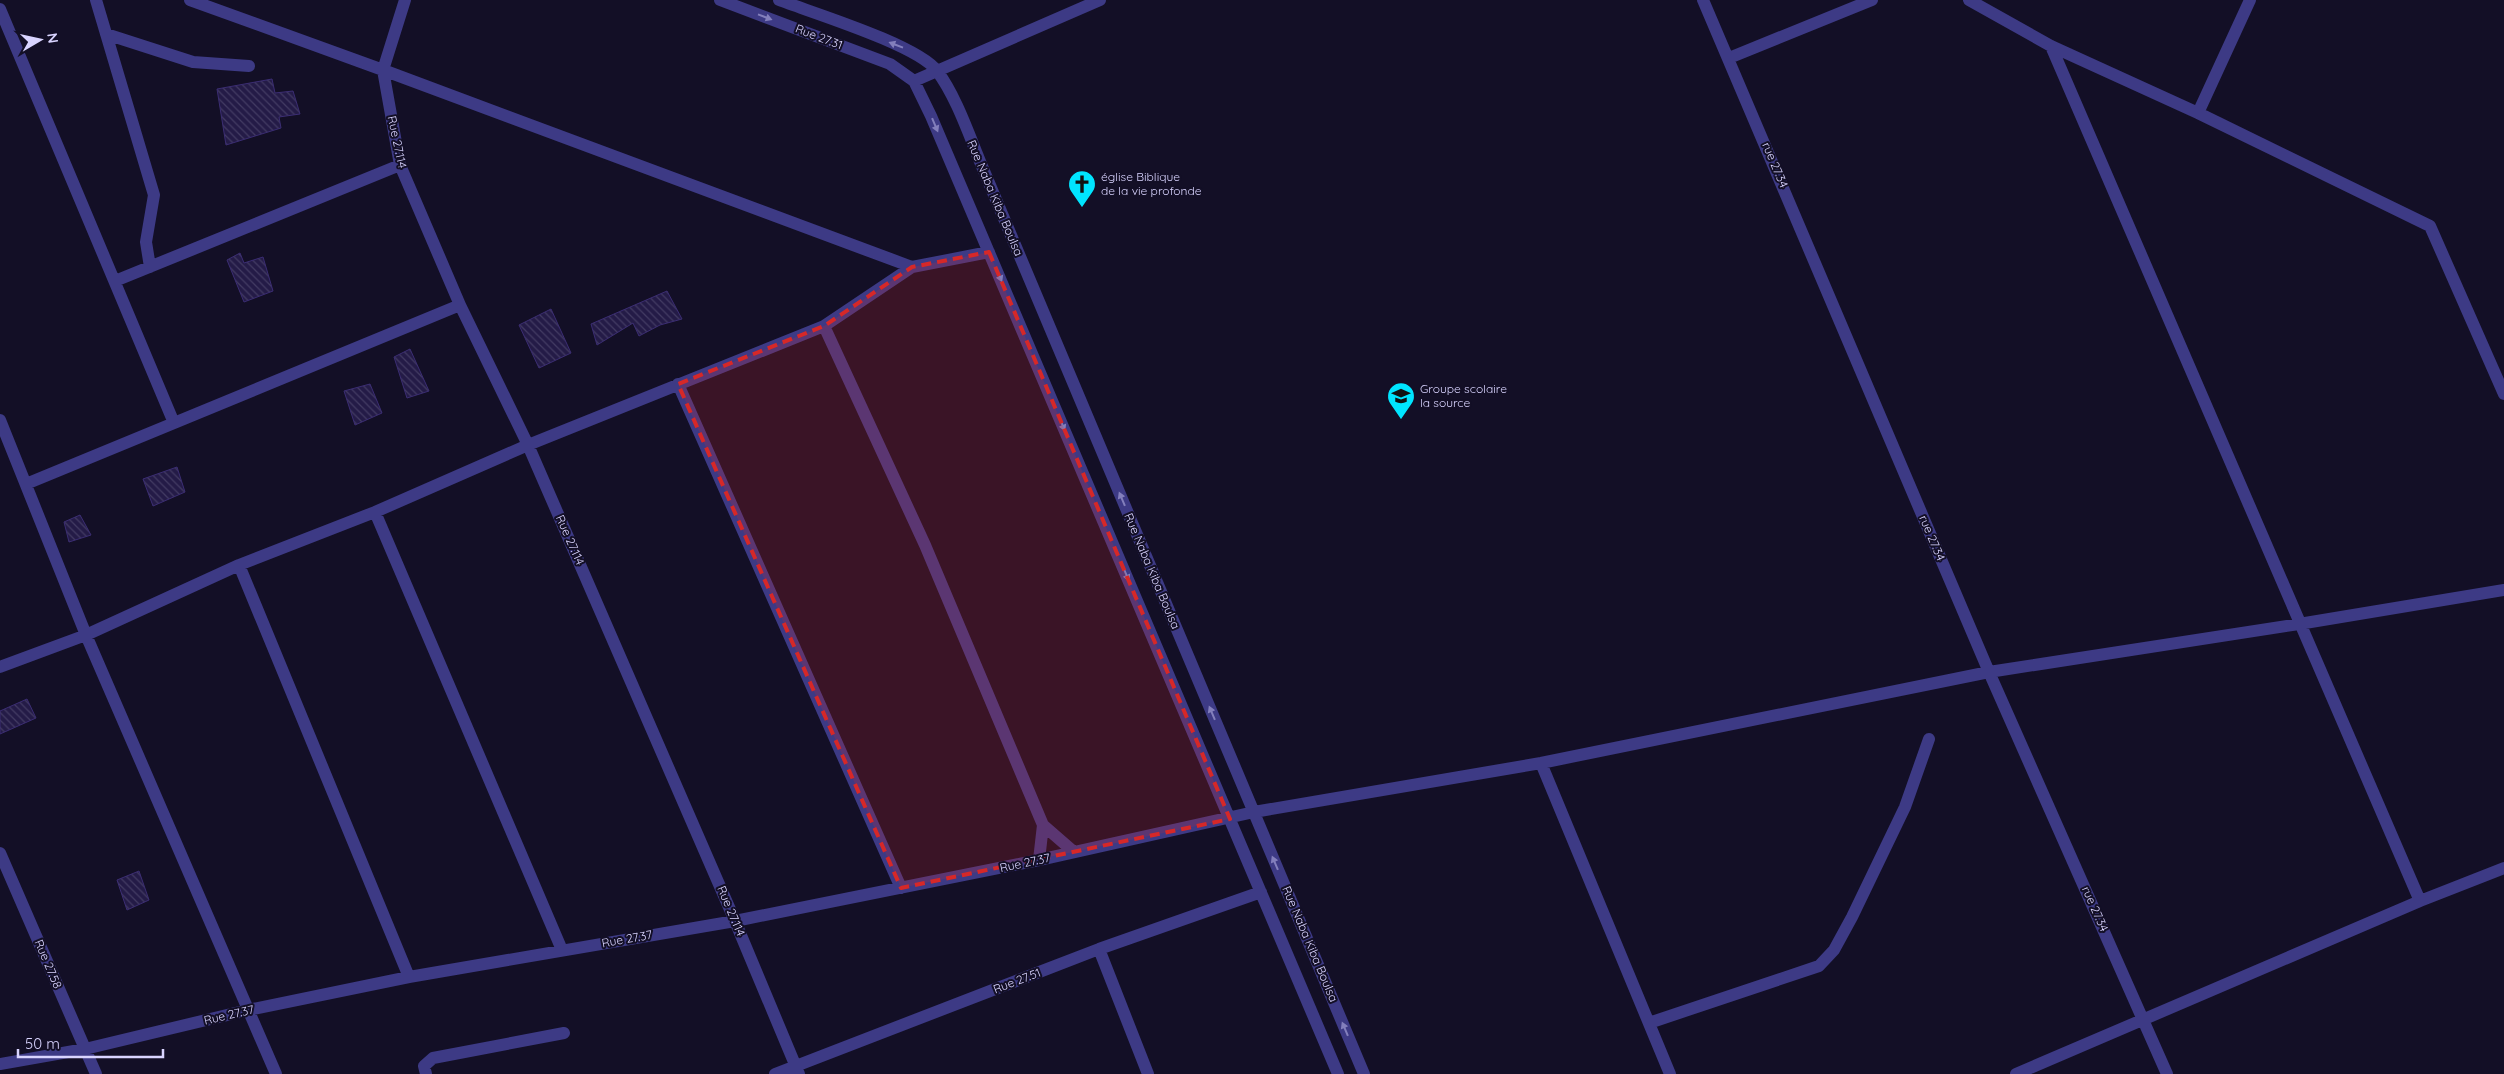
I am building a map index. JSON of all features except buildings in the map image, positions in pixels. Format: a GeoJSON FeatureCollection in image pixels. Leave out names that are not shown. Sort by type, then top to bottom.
{"type":"FeatureCollection","features":[{"type":"Feature","properties":{"kind":"street"},"geometry":{"type":"LineString","coordinates":[[96,0],[154,195],[146,242],[150,267]]}},
{"type":"Feature","properties":{"kind":"street"},"geometry":{"type":"LineString","coordinates":[[190,0],[383,70],[912,268]]}},
{"type":"Feature","properties":{"kind":"street","name":"Rue 27.114"},"geometry":{"type":"LineString","coordinates":[[405,0],[383,70],[400,165],[460,305],[528,445],[735,921],[797,1070]]}},
{"type":"Feature","properties":{"kind":"street","name":"Rue 27.31"},"geometry":{"type":"LineString","coordinates":[[720,0],[890,64],[914,81]]}},
{"type":"Feature","properties":{"kind":"street","name":"Rue 27.31"},"geometry":{"type":"LineString","coordinates":[[779,0],[912,51],[937,70]]}},
{"type":"Feature","properties":{"kind":"street"},"geometry":{"type":"LineString","coordinates":[[914,81],[1100,0]]}},
{"type":"Feature","properties":{"kind":"street","name":"rue 27.34"},"geometry":{"type":"LineString","coordinates":[[1704,0],[1989,672],[2167,1074]]}},
{"type":"Feature","properties":{"kind":"street"},"geometry":{"type":"LineString","coordinates":[[1730,58],[1872,0]]}},
{"type":"Feature","properties":{"kind":"street"},"geometry":{"type":"LineString","coordinates":[[1969,0],[2051,46],[2198,113],[2430,226],[2504,394]]}},
{"type":"Feature","properties":{"kind":"street"},"geometry":{"type":"LineString","coordinates":[[2198,113],[2250,0]]}},
{"type":"Feature","properties":{"kind":"street"},"geometry":{"type":"LineString","coordinates":[[0,9],[174,423]]}},
{"type":"Feature","properties":{"kind":"street"},"geometry":{"type":"LineString","coordinates":[[106,34],[193,62],[249,66]]}},
{"type":"Feature","properties":{"kind":"street"},"geometry":{"type":"LineString","coordinates":[[2051,46],[2420,901]]}},
{"type":"Feature","properties":{"kind":"street","name":"Rue Naba Kiba Boulsa"},"geometry":{"type":"LineString","coordinates":[[937,70],[957,108],[1364,1074]]}},
{"type":"Feature","properties":{"kind":"street","name":"Rue Naba Kiba Boulsa"},"geometry":{"type":"LineString","coordinates":[[914,81],[931,116],[1338,1074]]}},
{"type":"Feature","properties":{"kind":"street"},"geometry":{"type":"LineString","coordinates":[[115,281],[400,165]]}},
{"type":"Feature","properties":{"kind":"street"},"geometry":{"type":"LineString","coordinates":[[0,667],[86,635],[239,566],[375,512],[528,445],[824,326],[912,268],[989,252]]}},
{"type":"Feature","properties":{"kind":"street"},"geometry":{"type":"LineString","coordinates":[[26,484],[460,305]]}},
{"type":"Feature","properties":{"kind":"street"},"geometry":{"type":"LineString","coordinates":[[824,326],[925,545],[1043,825],[1074,852]]}},
{"type":"Feature","properties":{"kind":"street"},"geometry":{"type":"LineString","coordinates":[[678,384],[901,888]]}},
{"type":"Feature","properties":{"kind":"street"},"geometry":{"type":"LineString","coordinates":[[0,420],[86,635],[276,1074]]}},
{"type":"Feature","properties":{"kind":"street"},"geometry":{"type":"LineString","coordinates":[[375,512],[562,950]]}},
{"type":"Feature","properties":{"kind":"street"},"geometry":{"type":"LineString","coordinates":[[239,566],[409,977]]}},
{"type":"Feature","properties":{"kind":"street","name":"Rue 27.37"},"geometry":{"type":"LineString","coordinates":[[0,1064],[85,1049],[248,1010],[409,977],[735,921],[1039,860],[1230,819],[1254,812],[1541,763],[1989,672],[2504,590]]}},
{"type":"Feature","properties":{"kind":"street"},"geometry":{"type":"LineString","coordinates":[[1649,1023],[1819,966],[1834,950],[1852,917],[1901,815],[1929,739]]}},
{"type":"Feature","properties":{"kind":"street"},"geometry":{"type":"LineString","coordinates":[[1541,763],[1670,1074]]}},
{"type":"Feature","properties":{"kind":"street"},"geometry":{"type":"LineString","coordinates":[[1039,860],[1043,825]]}},
{"type":"Feature","properties":{"kind":"street","name":"Rue 27.58"},"geometry":{"type":"LineString","coordinates":[[0,853],[96,1074]]}},
{"type":"Feature","properties":{"kind":"street"},"geometry":{"type":"LineString","coordinates":[[2016,1074],[2420,901],[2504,868]]}},
{"type":"Feature","properties":{"kind":"street","name":"Rue 27.51"},"geometry":{"type":"LineString","coordinates":[[775,1074],[797,1070],[1099,949],[1261,892]]}},
{"type":"Feature","properties":{"kind":"street"},"geometry":{"type":"LineString","coordinates":[[1099,949],[1148,1074]]}},
{"type":"Feature","properties":{"kind":"street"},"geometry":{"type":"LineString","coordinates":[[426,1074],[424,1066],[433,1058],[564,1033]]}},
{"type":"Feature","properties":{"kind":"highlighted area"},"geometry":{"type":"Polygon","coordinates":[[[989,252],[1230,819],[901,888],[678,384],[824,326],[912,267],[989,252]]]}},
{"type":"Feature","properties":{"kind":"place","name":"église Biblique de la vie profonde"},"geometry":{"type":"Point","coordinates":[1082,208]}},
{"type":"Feature","properties":{"kind":"place","name":"Groupe scolaire la source"},"geometry":{"type":"Point","coordinates":[1401,420]}}]}
